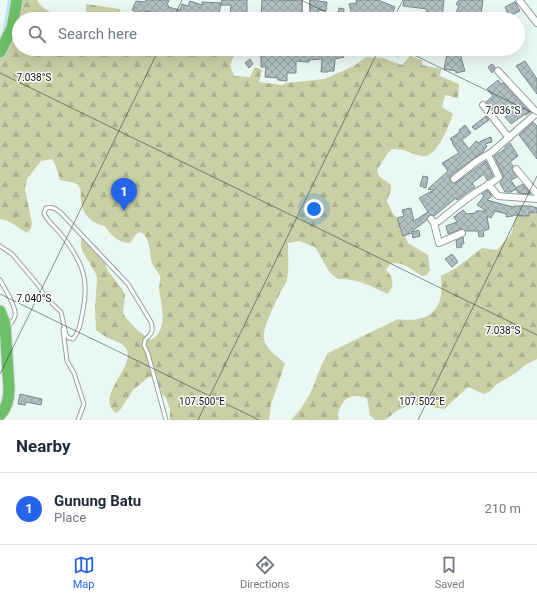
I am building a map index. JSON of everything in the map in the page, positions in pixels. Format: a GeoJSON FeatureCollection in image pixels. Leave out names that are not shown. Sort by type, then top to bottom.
{"type":"FeatureCollection","features":[{"type":"Feature","properties":{"kind":"highway"},"geometry":{"type":"LineString","coordinates":[[15,12],[17,0]]}},
{"type":"Feature","properties":{"kind":"highway"},"geometry":{"type":"LineString","coordinates":[[0,52],[12,28]]}},
{"type":"Feature","properties":{"kind":"highway"},"geometry":{"type":"LineString","coordinates":[[0,311],[5,324],[4,332],[9,398],[6,407],[0,415]]}},
{"type":"Feature","properties":{"kind":"street"},"geometry":{"type":"LineString","coordinates":[[306,0],[306,12]]}},
{"type":"Feature","properties":{"kind":"street"},"geometry":{"type":"LineString","coordinates":[[519,0],[537,23]]}},
{"type":"Feature","properties":{"kind":"street"},"geometry":{"type":"LineString","coordinates":[[454,179],[510,138],[537,113],[498,71]]}},
{"type":"Feature","properties":{"kind":"street"},"geometry":{"type":"LineString","coordinates":[[483,105],[510,138]]}},
{"type":"Feature","properties":{"kind":"street"},"geometry":{"type":"LineString","coordinates":[[462,233],[438,243],[432,221],[488,184],[497,180],[499,177],[488,155]]}},
{"type":"Feature","properties":{"kind":"street"},"geometry":{"type":"LineString","coordinates":[[516,168],[537,194]]}},
{"type":"Feature","properties":{"kind":"street"},"geometry":{"type":"LineString","coordinates":[[488,184],[498,196],[537,199]]}},
{"type":"Feature","properties":{"kind":"lane"},"geometry":{"type":"LineString","coordinates":[[0,246],[12,254],[39,286],[45,297],[61,312],[66,335],[69,338],[73,339],[79,329],[85,302],[86,283],[77,258],[62,236],[46,219],[44,213],[46,208],[50,206],[55,208],[128,284],[151,322],[153,328],[151,334],[145,340],[144,345],[148,354],[166,420]]}},
{"type":"Feature","properties":{"kind":"lane"},"geometry":{"type":"LineString","coordinates":[[0,280],[14,307],[15,312],[13,320],[4,332]]}},
{"type":"Feature","properties":{"kind":"lane"},"geometry":{"type":"LineString","coordinates":[[61,312],[67,361],[74,373],[84,404],[78,420]]}},
{"type":"Feature","properties":{"kind":"green space"},"geometry":{"type":"Polygon","coordinates":[[[21,0],[37,0],[42,7],[51,12],[17,12],[21,0]]]}},
{"type":"Feature","properties":{"kind":"green space"},"geometry":{"type":"Polygon","coordinates":[[[86,4],[120,9],[120,12],[86,12],[86,4]]]}},
{"type":"Feature","properties":{"kind":"green space"},"geometry":{"type":"Polygon","coordinates":[[[12,29],[12,56],[234,56],[230,65],[234,76],[250,77],[255,67],[262,70],[259,82],[282,85],[286,83],[324,79],[354,66],[366,57],[383,58],[402,65],[410,56],[422,60],[422,65],[441,69],[440,76],[459,84],[458,98],[445,95],[442,107],[453,114],[442,140],[433,152],[427,156],[418,155],[401,149],[392,149],[377,170],[379,176],[391,185],[391,190],[387,201],[393,214],[397,218],[408,243],[428,255],[430,270],[427,275],[422,276],[408,267],[398,263],[389,265],[386,270],[391,276],[392,285],[387,294],[370,285],[357,281],[338,279],[330,273],[315,247],[299,241],[288,243],[287,280],[270,315],[264,334],[265,343],[270,350],[285,364],[271,404],[269,420],[170,420],[170,409],[166,398],[162,394],[159,386],[150,376],[133,390],[120,410],[116,413],[110,406],[110,397],[127,361],[127,352],[123,345],[106,337],[96,330],[95,307],[97,279],[96,274],[81,247],[81,238],[95,245],[99,249],[108,271],[125,295],[123,312],[125,317],[138,331],[151,340],[157,336],[162,324],[159,289],[160,276],[152,263],[147,238],[141,232],[136,234],[130,243],[122,242],[112,235],[105,226],[100,225],[88,218],[83,210],[78,185],[60,180],[52,159],[41,161],[27,179],[25,189],[32,223],[31,229],[27,233],[12,223],[0,219],[0,58],[5,51],[12,29]]]}},
{"type":"Feature","properties":{"kind":"green space"},"geometry":{"type":"Polygon","coordinates":[[[529,212],[537,214],[537,359],[525,365],[516,373],[497,384],[489,392],[484,394],[468,387],[444,409],[421,404],[410,405],[398,410],[385,420],[375,420],[370,415],[367,398],[355,396],[348,398],[342,404],[338,414],[339,420],[291,420],[308,398],[328,353],[398,319],[413,320],[426,317],[439,303],[441,295],[441,276],[456,268],[482,248],[497,250],[512,233],[514,221],[517,215],[529,212]]]}},
{"type":"Feature","properties":{"kind":"building"},"geometry":{"type":"Polygon","coordinates":[[[146,0],[169,0],[167,5],[169,6],[168,7],[180,10],[182,4],[188,6],[190,1],[202,5],[202,2],[221,3],[219,12],[136,12],[132,10],[136,1],[145,2],[146,0]]]}},
{"type":"Feature","properties":{"kind":"building"},"geometry":{"type":"Polygon","coordinates":[[[222,0],[247,0],[247,12],[230,12],[231,5],[221,5],[222,0]]]}},
{"type":"Feature","properties":{"kind":"building"},"geometry":{"type":"Polygon","coordinates":[[[262,0],[302,0],[302,12],[261,12],[262,0]]]}},
{"type":"Feature","properties":{"kind":"building"},"geometry":{"type":"Polygon","coordinates":[[[310,0],[327,2],[326,11],[318,10],[318,12],[310,12],[310,0]]]}},
{"type":"Feature","properties":{"kind":"building"},"geometry":{"type":"Polygon","coordinates":[[[356,0],[378,0],[395,7],[393,12],[351,12],[349,4],[357,3],[356,0]]]}},
{"type":"Feature","properties":{"kind":"building"},"geometry":{"type":"Polygon","coordinates":[[[404,0],[444,0],[443,12],[426,12],[427,9],[403,6],[404,0]]]}},
{"type":"Feature","properties":{"kind":"building"},"geometry":{"type":"Polygon","coordinates":[[[459,0],[483,0],[481,12],[456,12],[459,6],[456,4],[459,0]]]}},
{"type":"Feature","properties":{"kind":"building"},"geometry":{"type":"Polygon","coordinates":[[[515,2],[520,11],[507,12],[505,7],[515,2]]]}},
{"type":"Feature","properties":{"kind":"building"},"geometry":{"type":"Polygon","coordinates":[[[339,8],[344,9],[344,12],[338,12],[339,8]]]}},
{"type":"Feature","properties":{"kind":"building"},"geometry":{"type":"Polygon","coordinates":[[[261,56],[344,57],[335,59],[334,71],[328,72],[321,72],[322,59],[309,60],[309,62],[296,61],[296,73],[287,73],[287,81],[278,80],[278,78],[265,77],[266,67],[261,67],[261,56]]]}},
{"type":"Feature","properties":{"kind":"building"},"geometry":{"type":"Polygon","coordinates":[[[447,56],[461,56],[465,71],[456,73],[456,71],[444,69],[447,56]]]}},
{"type":"Feature","properties":{"kind":"building"},"geometry":{"type":"Polygon","coordinates":[[[250,59],[253,64],[249,68],[245,63],[250,59]]]}},
{"type":"Feature","properties":{"kind":"building"},"geometry":{"type":"Polygon","coordinates":[[[525,61],[537,79],[537,94],[516,66],[525,61]]]}},
{"type":"Feature","properties":{"kind":"building"},"geometry":{"type":"Polygon","coordinates":[[[492,64],[495,67],[492,73],[488,67],[492,64]]]}},
{"type":"Feature","properties":{"kind":"building"},"geometry":{"type":"Polygon","coordinates":[[[498,80],[501,84],[503,83],[530,112],[511,124],[505,117],[507,116],[499,107],[494,111],[486,102],[493,96],[487,89],[498,80]]]}},
{"type":"Feature","properties":{"kind":"building"},"geometry":{"type":"Polygon","coordinates":[[[486,116],[489,120],[475,130],[472,127],[486,116]]]}},
{"type":"Feature","properties":{"kind":"building"},"geometry":{"type":"Polygon","coordinates":[[[533,122],[537,126],[537,159],[519,135],[533,122]]]}},
{"type":"Feature","properties":{"kind":"building"},"geometry":{"type":"Polygon","coordinates":[[[465,125],[471,133],[462,140],[469,149],[476,141],[479,143],[491,137],[492,142],[485,144],[487,146],[483,152],[451,175],[450,181],[456,183],[486,161],[493,176],[487,180],[484,174],[472,183],[475,187],[457,200],[456,198],[434,216],[428,216],[427,220],[412,231],[419,230],[420,236],[413,238],[412,233],[403,236],[397,218],[404,216],[402,210],[411,208],[414,221],[428,212],[419,198],[434,190],[428,189],[448,171],[442,163],[459,153],[450,139],[460,132],[459,130],[465,125]]]}},
{"type":"Feature","properties":{"kind":"building"},"geometry":{"type":"Polygon","coordinates":[[[510,143],[518,156],[510,162],[513,166],[512,170],[517,177],[511,180],[516,188],[523,184],[531,194],[518,193],[516,189],[511,192],[505,192],[500,183],[503,175],[494,156],[505,149],[505,147],[510,143]]]}},
{"type":"Feature","properties":{"kind":"building"},"geometry":{"type":"Polygon","coordinates":[[[423,176],[428,177],[426,188],[420,186],[423,176]]]}},
{"type":"Feature","properties":{"kind":"building"},"geometry":{"type":"Polygon","coordinates":[[[488,190],[492,196],[487,200],[515,207],[514,206],[531,206],[537,208],[537,213],[529,212],[529,216],[513,215],[506,217],[507,214],[495,211],[491,218],[487,216],[489,229],[483,231],[484,236],[479,237],[478,231],[466,231],[462,229],[448,234],[446,226],[457,222],[454,217],[463,210],[467,214],[476,213],[476,211],[487,211],[477,205],[484,196],[482,194],[488,190]]]}},
{"type":"Feature","properties":{"kind":"building"},"geometry":{"type":"Polygon","coordinates":[[[463,237],[464,244],[461,244],[462,247],[457,248],[456,241],[463,237]]]}},
{"type":"Feature","properties":{"kind":"building"},"geometry":{"type":"Polygon","coordinates":[[[452,254],[458,262],[452,267],[445,259],[452,254]]]}},
{"type":"Feature","properties":{"kind":"building"},"geometry":{"type":"Polygon","coordinates":[[[20,394],[42,399],[41,405],[26,402],[25,405],[18,404],[20,394]]]}},
{"type":"Feature","properties":{"kind":"waterway"},"geometry":{"type":"LineString","coordinates":[[0,39],[4,30],[9,0]]}},
{"type":"Feature","properties":{"kind":"place","name":"Gunung Batu"},"geometry":{"type":"Point","coordinates":[124,211]}}]}
